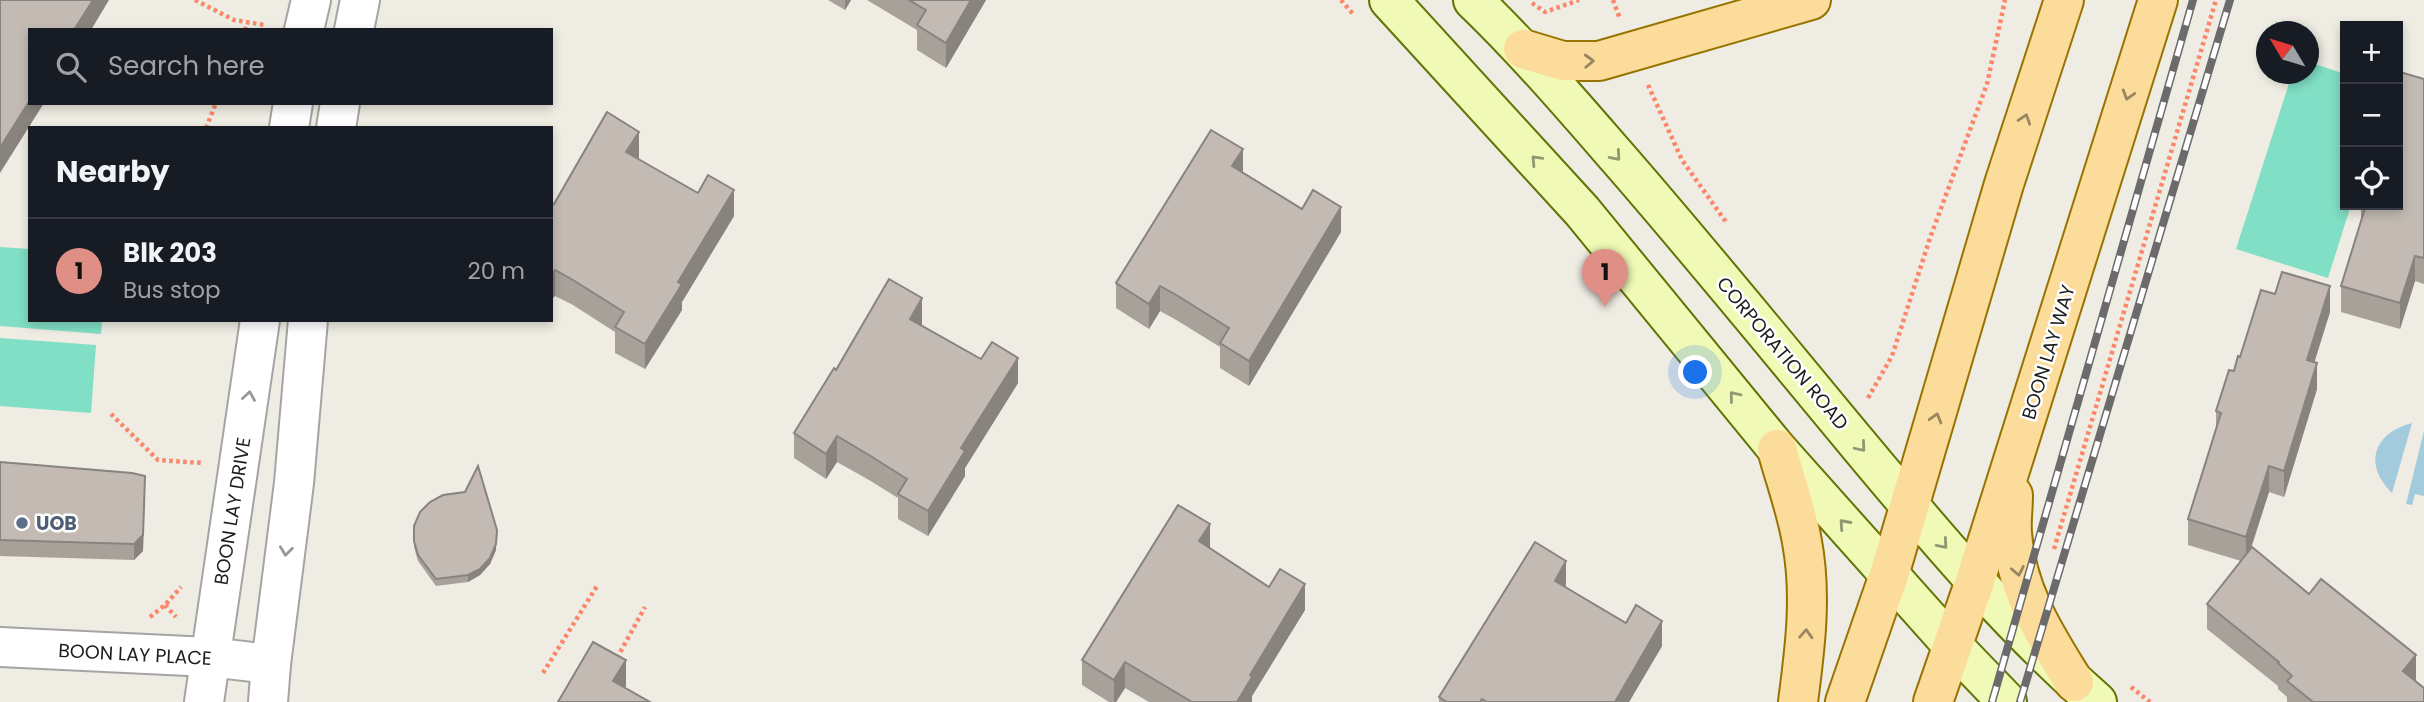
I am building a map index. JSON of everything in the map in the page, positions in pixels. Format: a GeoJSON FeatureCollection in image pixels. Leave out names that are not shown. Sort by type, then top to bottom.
{"type":"FeatureCollection","features":[{"type":"Feature","properties":{"kind":"main road","name":"CORPORATION ROAD"},"geometry":{"type":"LineString","coordinates":[[1473,0],[1523,49],[1676,225],[1910,507],[1975,581],[2100,690]]}},
{"type":"Feature","properties":{"kind":"main road"},"geometry":{"type":"LineString","coordinates":[[1523,49],[1563,61],[1599,61],[1811,0]]}},
{"type":"Feature","properties":{"kind":"main road"},"geometry":{"type":"LineString","coordinates":[[1845,702],[1889,575],[2004,184],[2064,0]]}},
{"type":"Feature","properties":{"kind":"main road","name":"BOON LAY WAY"},"geometry":{"type":"LineString","coordinates":[[1933,702],[1975,581],[2158,0]]}},
{"type":"Feature","properties":{"kind":"main road"},"geometry":{"type":"LineString","coordinates":[[1373,10],[1582,211],[1777,449],[1953,646],[2007,702]]}},
{"type":"Feature","properties":{"kind":"main road"},"geometry":{"type":"LineString","coordinates":[[1777,449],[1802,541],[1808,595],[1798,702]]}},
{"type":"Feature","properties":{"kind":"main road"},"geometry":{"type":"LineString","coordinates":[[2015,455],[2011,532],[2019,580],[2036,620],[2100,690]]}},
{"type":"Feature","properties":{"kind":"street"},"geometry":{"type":"LineString","coordinates":[[304,28],[311,0]]}},
{"type":"Feature","properties":{"kind":"street"},"geometry":{"type":"LineString","coordinates":[[354,28],[360,0]]}},
{"type":"Feature","properties":{"kind":"street"},"geometry":{"type":"LineString","coordinates":[[289,126],[293,105]]}},
{"type":"Feature","properties":{"kind":"street"},"geometry":{"type":"LineString","coordinates":[[336,126],[340,105]]}},
{"type":"Feature","properties":{"kind":"street","name":"BOON LAY DRIVE"},"geometry":{"type":"LineString","coordinates":[[204,702],[260,322]]}},
{"type":"Feature","properties":{"kind":"street"},"geometry":{"type":"LineString","coordinates":[[268,702],[294,483],[308,322]]}},
{"type":"Feature","properties":{"kind":"street","name":"BOON LAY PLACE"},"geometry":{"type":"LineString","coordinates":[[0,647],[209,657],[271,664]]}},
{"type":"Feature","properties":{"kind":"path"},"geometry":{"type":"LineString","coordinates":[[195,0],[234,20],[265,25]]}},
{"type":"Feature","properties":{"kind":"path"},"geometry":{"type":"LineString","coordinates":[[1341,0],[1373,10]]}},
{"type":"Feature","properties":{"kind":"path"},"geometry":{"type":"LineString","coordinates":[[1529,0],[1545,12],[1579,0]]}},
{"type":"Feature","properties":{"kind":"path"},"geometry":{"type":"LineString","coordinates":[[1612,0],[1682,160],[1728,225]]}},
{"type":"Feature","properties":{"kind":"path"},"geometry":{"type":"LineString","coordinates":[[1859,388],[1868,398],[1892,356],[1930,238],[1987,84],[2005,0]]}},
{"type":"Feature","properties":{"kind":"path"},"geometry":{"type":"LineString","coordinates":[[2053,553],[2217,0]]}},
{"type":"Feature","properties":{"kind":"path"},"geometry":{"type":"LineString","coordinates":[[247,28],[248,23]]}},
{"type":"Feature","properties":{"kind":"path"},"geometry":{"type":"LineString","coordinates":[[207,126],[215,105]]}},
{"type":"Feature","properties":{"kind":"path"},"geometry":{"type":"LineString","coordinates":[[111,414],[158,460],[205,463],[204,476]]}},
{"type":"Feature","properties":{"kind":"path"},"geometry":{"type":"LineString","coordinates":[[147,619],[165,605],[183,582]]}},
{"type":"Feature","properties":{"kind":"path"},"geometry":{"type":"LineString","coordinates":[[543,673],[597,586]]}},
{"type":"Feature","properties":{"kind":"path"},"geometry":{"type":"LineString","coordinates":[[165,605],[177,619]]}},
{"type":"Feature","properties":{"kind":"path"},"geometry":{"type":"LineString","coordinates":[[612,666],[645,607]]}},
{"type":"Feature","properties":{"kind":"path"},"geometry":{"type":"LineString","coordinates":[[2100,690],[2150,702]]}},
{"type":"Feature","properties":{"kind":"green space"},"geometry":{"type":"Polygon","coordinates":[[[2319,65],[2340,72],[2340,210],[2349,210],[2328,278],[2236,249],[2289,84],[2319,84],[2319,65]]]}},
{"type":"Feature","properties":{"kind":"green space"},"geometry":{"type":"Polygon","coordinates":[[[0,247],[28,249],[28,322],[102,322],[101,334],[0,326],[0,247]]]}},
{"type":"Feature","properties":{"kind":"green space"},"geometry":{"type":"Polygon","coordinates":[[[0,338],[96,345],[91,413],[0,406],[0,338]]]}},
{"type":"Feature","properties":{"kind":"water"},"geometry":{"type":"Polygon","coordinates":[[[2412,423],[2392,493],[2377,472],[2376,451],[2388,434],[2412,423]]]}},
{"type":"Feature","properties":{"kind":"water"},"geometry":{"type":"Polygon","coordinates":[[[2424,431],[2424,496],[2415,494],[2412,505],[2406,504],[2424,431]]]}},
{"type":"Feature","properties":{"kind":"building"},"geometry":{"type":"Polygon","coordinates":[[[0,0],[93,0],[75,28],[28,28],[28,103],[0,148],[0,0]]]}},
{"type":"Feature","properties":{"kind":"building"},"geometry":{"type":"Polygon","coordinates":[[[909,0],[971,0],[946,43],[917,25],[926,10],[909,0]]]}},
{"type":"Feature","properties":{"kind":"building"},"geometry":{"type":"Polygon","coordinates":[[[2403,73],[2424,79],[2424,258],[2415,256],[2400,303],[2341,286],[2364,210],[2403,210],[2403,73]]]}},
{"type":"Feature","properties":{"kind":"building"},"geometry":{"type":"Polygon","coordinates":[[[607,112],[639,132],[626,152],[698,193],[708,175],[734,190],[678,282],[682,284],[645,344],[615,327],[624,312],[573,280],[555,270],[553,272],[554,204],[607,112]]]}},
{"type":"Feature","properties":{"kind":"building"},"geometry":{"type":"Polygon","coordinates":[[[1211,130],[1243,149],[1232,166],[1302,209],[1313,190],[1341,207],[1249,361],[1220,343],[1229,328],[1178,296],[1160,286],[1149,304],[1116,283],[1211,130]]]}},
{"type":"Feature","properties":{"kind":"building"},"geometry":{"type":"Polygon","coordinates":[[[2282,272],[2330,286],[2307,360],[2317,363],[2284,471],[2269,466],[2246,537],[2188,519],[2221,413],[2216,411],[2229,370],[2234,371],[2238,356],[2240,357],[2261,290],[2275,294],[2282,272]]]}},
{"type":"Feature","properties":{"kind":"building"},"geometry":{"type":"Polygon","coordinates":[[[889,279],[922,298],[910,319],[981,359],[992,342],[1018,358],[961,448],[965,451],[928,511],[898,494],[907,479],[837,436],[826,454],[794,433],[834,368],[836,370],[889,279]]]}},
{"type":"Feature","properties":{"kind":"building"},"geometry":{"type":"Polygon","coordinates":[[[0,462],[145,476],[143,535],[134,544],[0,540],[0,462]]]}},
{"type":"Feature","properties":{"kind":"building"},"geometry":{"type":"Polygon","coordinates":[[[478,466],[497,530],[496,544],[490,558],[480,569],[468,575],[436,579],[418,555],[414,526],[420,512],[430,502],[443,495],[465,492],[478,466]]]}},
{"type":"Feature","properties":{"kind":"building"},"geometry":{"type":"Polygon","coordinates":[[[1178,505],[1210,524],[1199,541],[1269,587],[1280,569],[1305,584],[1250,675],[1252,677],[1237,702],[1192,702],[1125,662],[1114,680],[1082,660],[1178,505]]]}},
{"type":"Feature","properties":{"kind":"building"},"geometry":{"type":"Polygon","coordinates":[[[1535,542],[1566,561],[1555,581],[1626,623],[1636,605],[1662,621],[1615,702],[1487,702],[1482,699],[1480,702],[1447,702],[1439,697],[1535,542]]]}},
{"type":"Feature","properties":{"kind":"building"},"geometry":{"type":"Polygon","coordinates":[[[2252,547],[2309,594],[2321,579],[2416,655],[2403,671],[2424,688],[2424,702],[2313,702],[2287,681],[2292,676],[2279,662],[2207,604],[2252,547]]]}},
{"type":"Feature","properties":{"kind":"building"},"geometry":{"type":"Polygon","coordinates":[[[593,642],[626,660],[613,681],[650,702],[558,702],[593,642]]]}},
{"type":"Feature","properties":{"kind":"railway"},"geometry":{"type":"LineString","coordinates":[[1992,702],[2193,0]]}},
{"type":"Feature","properties":{"kind":"railway"},"geometry":{"type":"LineString","coordinates":[[2020,702],[2230,0]]}},
{"type":"Feature","properties":{"kind":"place","name":"Blk 203"},"geometry":{"type":"Point","coordinates":[1605,307]}},
{"type":"Feature","properties":{"kind":"place","name":"UOB"},"geometry":{"type":"Point","coordinates":[22,523]}}]}
